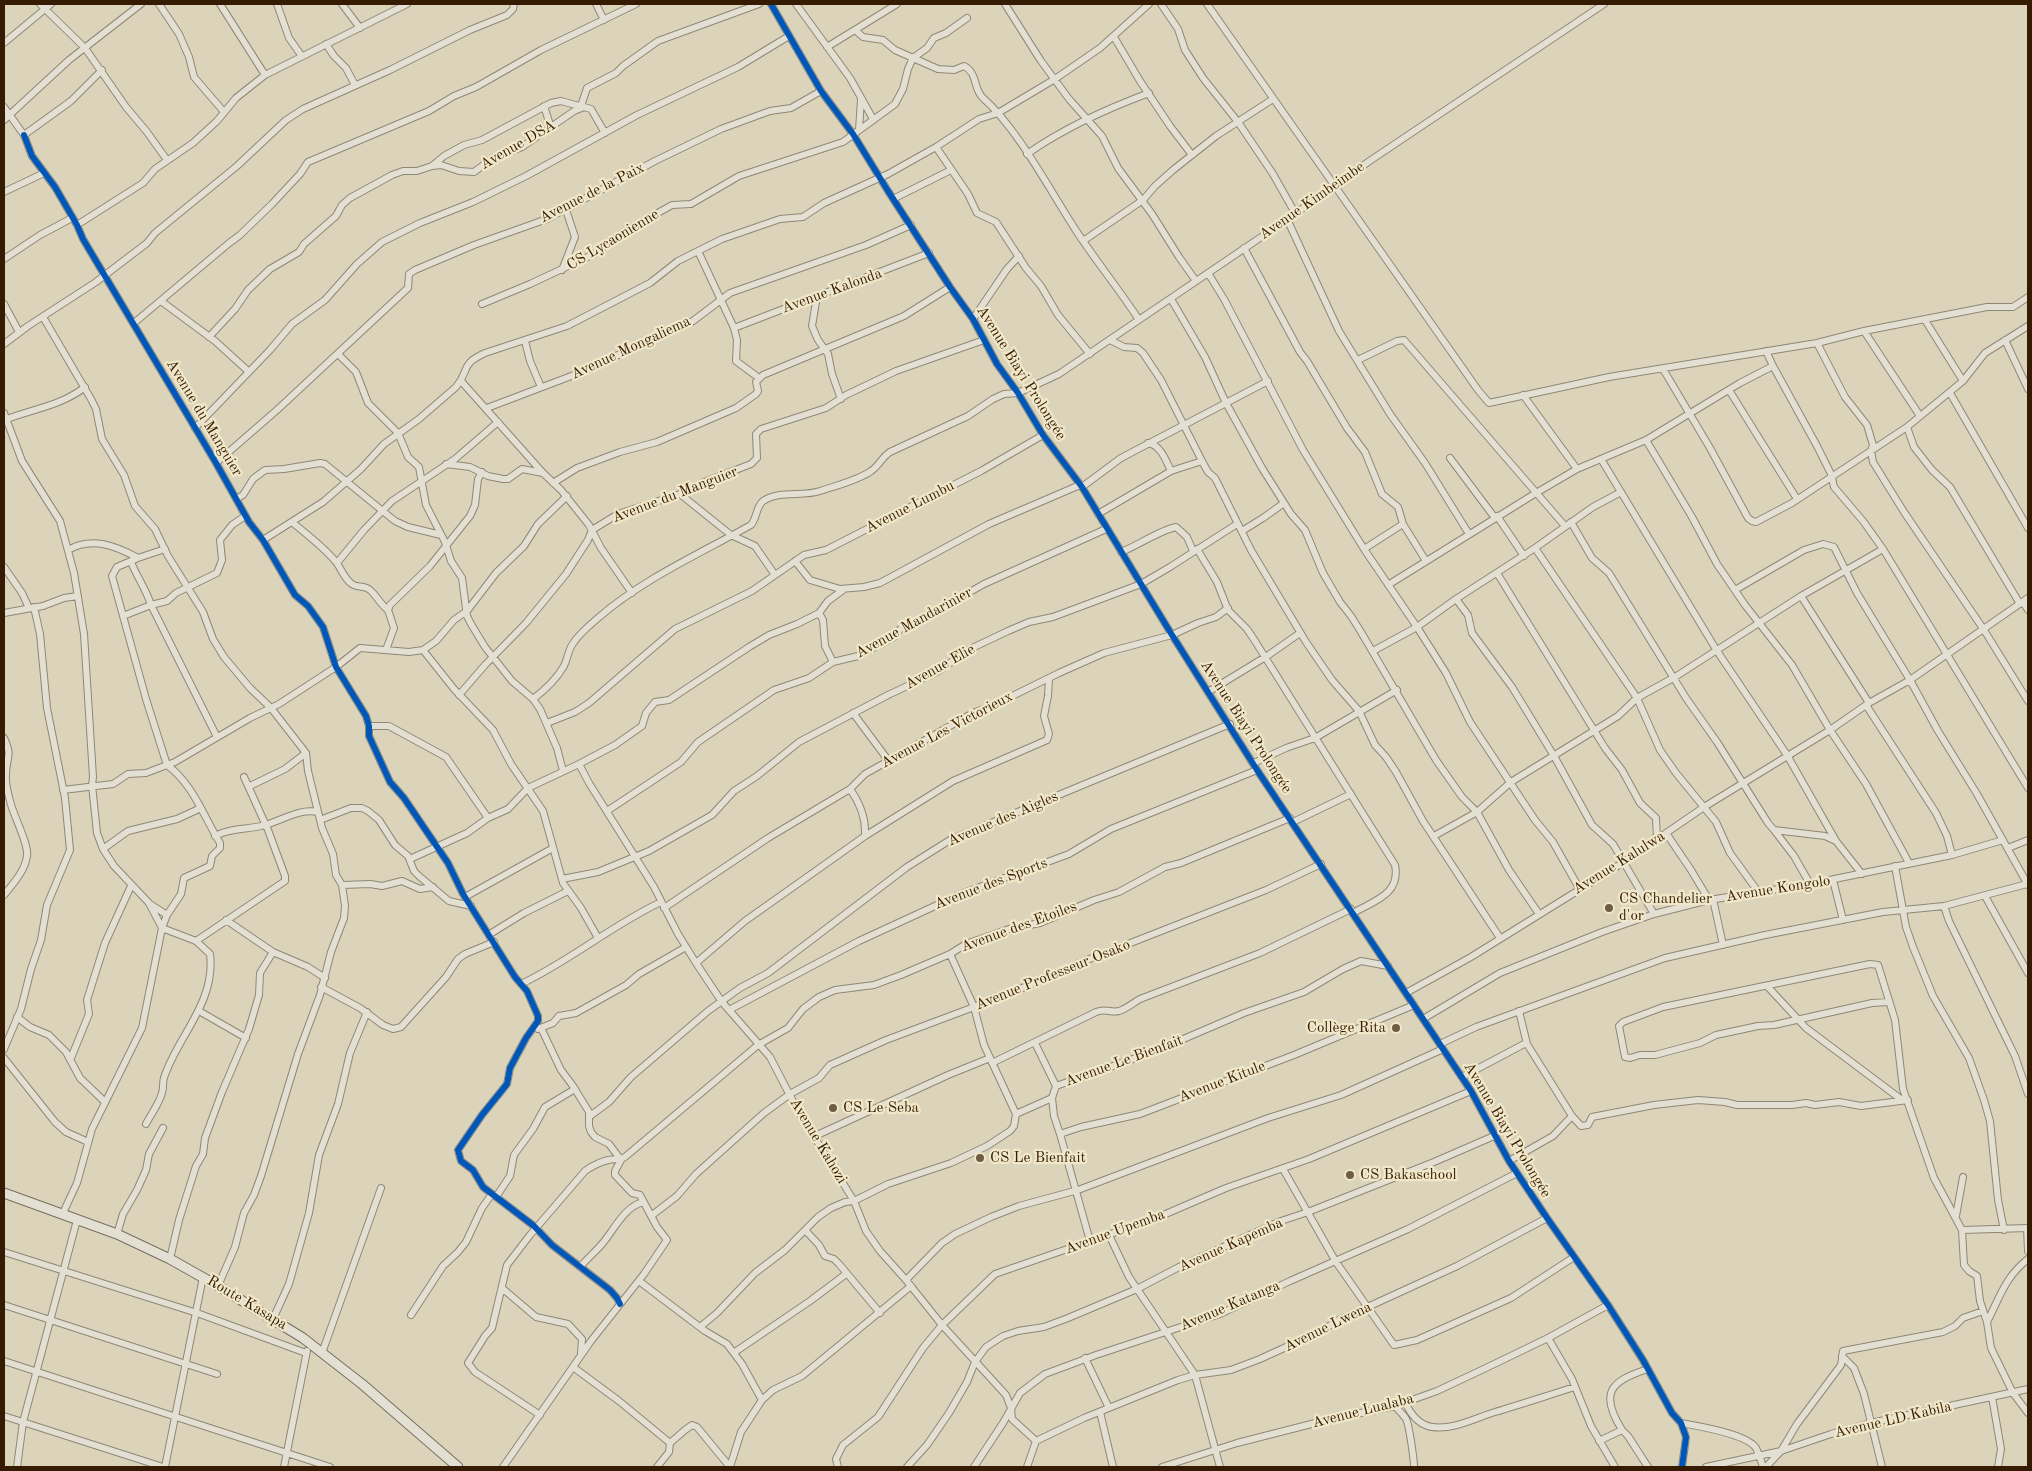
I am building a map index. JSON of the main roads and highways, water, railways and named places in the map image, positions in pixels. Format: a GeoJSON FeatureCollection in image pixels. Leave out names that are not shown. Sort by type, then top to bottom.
{"type":"FeatureCollection","features":[{"type":"Feature","properties":{"kind":"main road","name":"Route Kasapa"},"geometry":{"type":"LineString","coordinates":[[4,1193],[117,1234],[170,1259],[273,1319],[309,1342],[362,1384],[458,1467]]}},
{"type":"Feature","properties":{"kind":"place","name":"CS Chandelier d'or"},"geometry":{"type":"Point","coordinates":[1609,908]}},
{"type":"Feature","properties":{"kind":"place","name":"Collège Rita"},"geometry":{"type":"Point","coordinates":[1396,1028]}},
{"type":"Feature","properties":{"kind":"place","name":"CS Le Seba"},"geometry":{"type":"Point","coordinates":[833,1108]}},
{"type":"Feature","properties":{"kind":"place","name":"CS Le Bienfait"},"geometry":{"type":"Point","coordinates":[980,1158]}},
{"type":"Feature","properties":{"kind":"place","name":"CS Bakaschool"},"geometry":{"type":"Point","coordinates":[1350,1175]}}]}
